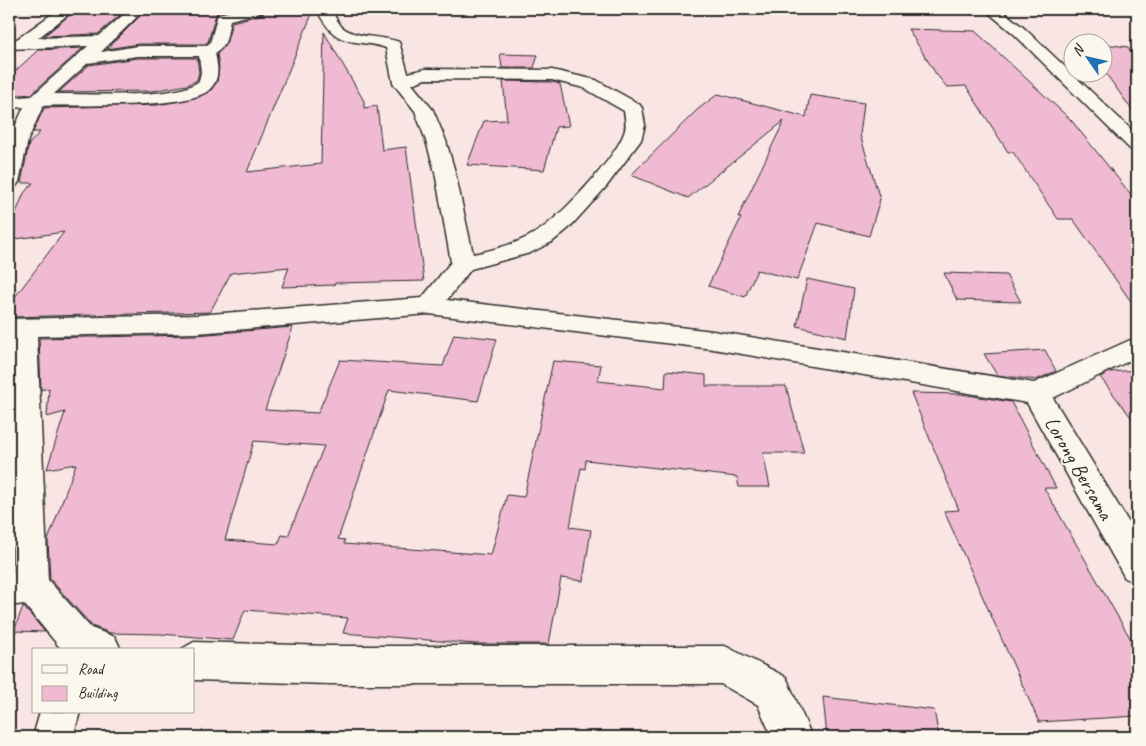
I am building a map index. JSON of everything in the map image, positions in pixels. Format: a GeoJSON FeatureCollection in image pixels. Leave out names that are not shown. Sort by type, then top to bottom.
{"type":"FeatureCollection","features":[{"type":"Feature","properties":{"kind":"street"},"geometry":{"type":"LineString","coordinates":[[15,44],[68,9]]}},
{"type":"Feature","properties":{"kind":"street"},"geometry":{"type":"LineString","coordinates":[[9,182],[17,141],[27,116],[38,100],[138,9]]}},
{"type":"Feature","properties":{"kind":"street"},"geometry":{"type":"LineString","coordinates":[[84,59],[138,51],[206,52],[213,50],[218,44],[223,17],[258,9]]}},
{"type":"Feature","properties":{"kind":"street"},"geometry":{"type":"LineString","coordinates":[[323,9],[330,24],[338,32],[350,36],[386,41],[393,45],[402,83],[424,110],[436,141],[446,172],[463,262]]}},
{"type":"Feature","properties":{"kind":"street"},"geometry":{"type":"LineString","coordinates":[[991,9],[1019,31],[1136,144]]}},
{"type":"Feature","properties":{"kind":"street"},"geometry":{"type":"LineString","coordinates":[[15,44],[104,41]]}},
{"type":"Feature","properties":{"kind":"street"},"geometry":{"type":"LineString","coordinates":[[9,102],[138,98],[188,94],[201,89],[208,80],[211,71],[206,52]]}},
{"type":"Feature","properties":{"kind":"street"},"geometry":{"type":"LineString","coordinates":[[402,83],[410,78],[425,74],[552,75],[590,84],[633,108],[635,132],[611,170],[552,232],[523,246],[486,260],[463,262],[429,306]]}},
{"type":"Feature","properties":{"kind":"street"},"geometry":{"type":"LineString","coordinates":[[87,648],[20,588],[16,328],[197,324],[429,306],[713,340],[1036,394],[1137,346]]}},
{"type":"Feature","properties":{"kind":"street","name":"Lorong Bersama"},"geometry":{"type":"LineString","coordinates":[[1036,394],[1137,567]]}},
{"type":"Feature","properties":{"kind":"street"},"geometry":{"type":"LineString","coordinates":[[195,661],[329,665],[725,665],[772,691],[792,737]]}},
{"type":"Feature","properties":{"kind":"street"},"geometry":{"type":"LineString","coordinates":[[53,737],[59,714]]}},
{"type":"Feature","properties":{"kind":"building"},"geometry":{"type":"Polygon","coordinates":[[[77,9],[127,9],[98,34],[44,36],[77,9]]]}},
{"type":"Feature","properties":{"kind":"building"},"geometry":{"type":"Polygon","coordinates":[[[147,9],[233,9],[216,14],[208,42],[204,44],[138,44],[107,49],[147,9]]]}},
{"type":"Feature","properties":{"kind":"building"},"geometry":{"type":"Polygon","coordinates":[[[267,9],[314,9],[247,172],[321,164],[324,32],[364,101],[364,108],[377,106],[382,150],[406,147],[424,281],[335,283],[334,285],[282,287],[289,267],[231,273],[210,312],[9,317],[9,305],[64,232],[9,240],[9,230],[24,193],[33,183],[21,183],[29,144],[40,132],[33,132],[44,108],[157,105],[199,97],[211,90],[217,82],[219,68],[217,54],[226,44],[232,22],[263,14],[267,9]]]}},
{"type":"Feature","properties":{"kind":"building"},"geometry":{"type":"Polygon","coordinates":[[[908,29],[975,31],[1071,120],[1137,202],[1137,310],[1073,219],[1058,219],[1013,152],[1008,152],[966,86],[947,87],[936,74],[908,29]]]}},
{"type":"Feature","properties":{"kind":"building"},"geometry":{"type":"Polygon","coordinates":[[[1114,45],[1128,47],[1137,66],[1137,117],[1112,82],[1114,82],[1114,45]]]}},
{"type":"Feature","properties":{"kind":"building"},"geometry":{"type":"Polygon","coordinates":[[[83,48],[31,94],[9,96],[9,77],[38,50],[83,48]]]}},
{"type":"Feature","properties":{"kind":"building"},"geometry":{"type":"Polygon","coordinates":[[[500,54],[538,55],[534,68],[502,68],[500,54]]]}},
{"type":"Feature","properties":{"kind":"building"},"geometry":{"type":"Polygon","coordinates":[[[138,58],[197,58],[199,72],[197,80],[187,85],[152,91],[59,92],[89,65],[138,58]]]}},
{"type":"Feature","properties":{"kind":"building"},"geometry":{"type":"Polygon","coordinates":[[[503,81],[552,82],[560,84],[569,126],[556,127],[544,170],[467,165],[484,121],[507,120],[503,81]]]}},
{"type":"Feature","properties":{"kind":"building"},"geometry":{"type":"Polygon","coordinates":[[[718,94],[806,117],[810,95],[864,103],[860,135],[880,199],[869,236],[818,223],[797,280],[757,270],[745,297],[708,286],[741,218],[738,217],[784,121],[688,198],[631,175],[697,110],[718,94]]]}},
{"type":"Feature","properties":{"kind":"building"},"geometry":{"type":"Polygon","coordinates":[[[944,273],[1006,275],[1021,302],[957,300],[944,273]]]}},
{"type":"Feature","properties":{"kind":"building"},"geometry":{"type":"Polygon","coordinates":[[[807,279],[854,289],[847,338],[797,326],[807,279]]]}},
{"type":"Feature","properties":{"kind":"building"},"geometry":{"type":"Polygon","coordinates":[[[293,327],[265,410],[318,413],[340,360],[443,366],[454,334],[497,339],[478,401],[389,390],[338,539],[345,540],[344,544],[491,555],[507,495],[524,497],[553,361],[601,365],[598,381],[665,388],[666,371],[706,375],[706,386],[786,386],[804,453],[763,453],[770,487],[739,487],[737,477],[586,460],[585,469],[581,468],[570,527],[591,530],[583,581],[561,578],[549,644],[476,644],[343,633],[348,618],[245,610],[233,640],[161,634],[110,633],[92,626],[50,579],[48,540],[76,464],[47,469],[65,412],[47,417],[49,388],[41,390],[39,338],[197,335],[293,327]],[[254,441],[225,540],[278,544],[282,535],[288,536],[324,446],[254,441]]]}},
{"type":"Feature","properties":{"kind":"building"},"geometry":{"type":"Polygon","coordinates":[[[1045,350],[1056,371],[1036,380],[997,375],[984,354],[1045,350]]]}},
{"type":"Feature","properties":{"kind":"building"},"geometry":{"type":"Polygon","coordinates":[[[1137,370],[1137,425],[1100,377],[1110,372],[1137,370]]]}},
{"type":"Feature","properties":{"kind":"building"},"geometry":{"type":"Polygon","coordinates":[[[911,393],[961,394],[1011,402],[1056,488],[1044,488],[1137,650],[1137,716],[1039,722],[944,511],[959,510],[911,393]]]}},
{"type":"Feature","properties":{"kind":"building"},"geometry":{"type":"Polygon","coordinates":[[[23,606],[45,632],[14,631],[23,606]]]}},
{"type":"Feature","properties":{"kind":"building"},"geometry":{"type":"Polygon","coordinates":[[[823,697],[934,710],[939,737],[827,737],[823,697]]]}}]}
